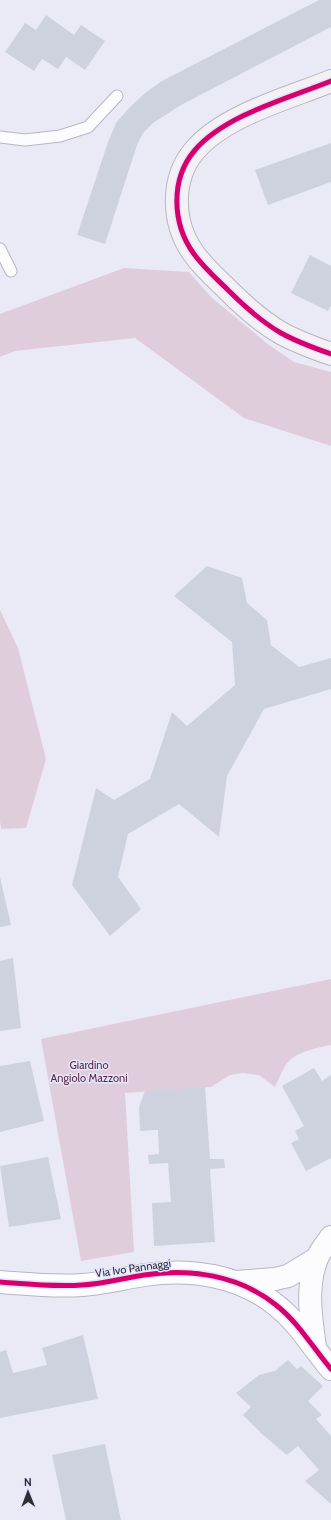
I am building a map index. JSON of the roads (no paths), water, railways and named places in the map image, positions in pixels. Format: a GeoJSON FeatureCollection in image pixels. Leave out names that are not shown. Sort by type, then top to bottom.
{"type":"FeatureCollection","features":[{"type":"Feature","properties":{"kind":"street"},"geometry":{"type":"LineString","coordinates":[[331,81],[247,115],[211,135],[194,151],[184,167],[178,181],[176,195],[177,211],[185,238],[194,253],[209,272],[253,313],[269,325],[294,339],[331,354]]}},
{"type":"Feature","properties":{"kind":"street"},"geometry":{"type":"LineString","coordinates":[[315,1347],[310,1303],[311,1280],[316,1260],[331,1237]]}},
{"type":"Feature","properties":{"kind":"street"},"geometry":{"type":"LineString","coordinates":[[233,1282],[270,1280],[288,1276],[316,1260]]}},
{"type":"Feature","properties":{"kind":"street","name":"Via Ivo Pannaggi"},"geometry":{"type":"LineString","coordinates":[[0,1282],[83,1285],[161,1273],[179,1272],[209,1275],[233,1282],[258,1293],[276,1305],[315,1347],[331,1369]]}},
{"type":"Feature","properties":{"kind":"lane"},"geometry":{"type":"LineString","coordinates":[[0,137],[25,140],[60,136],[88,127],[117,96]]}},
{"type":"Feature","properties":{"kind":"lane"},"geometry":{"type":"LineString","coordinates":[[0,249],[11,271]]}},
{"type":"Feature","properties":{"kind":"park label","name":"Giardino Angiolo Mazzoni"},"geometry":{"type":"Point","coordinates":[89,1071]}}]}
